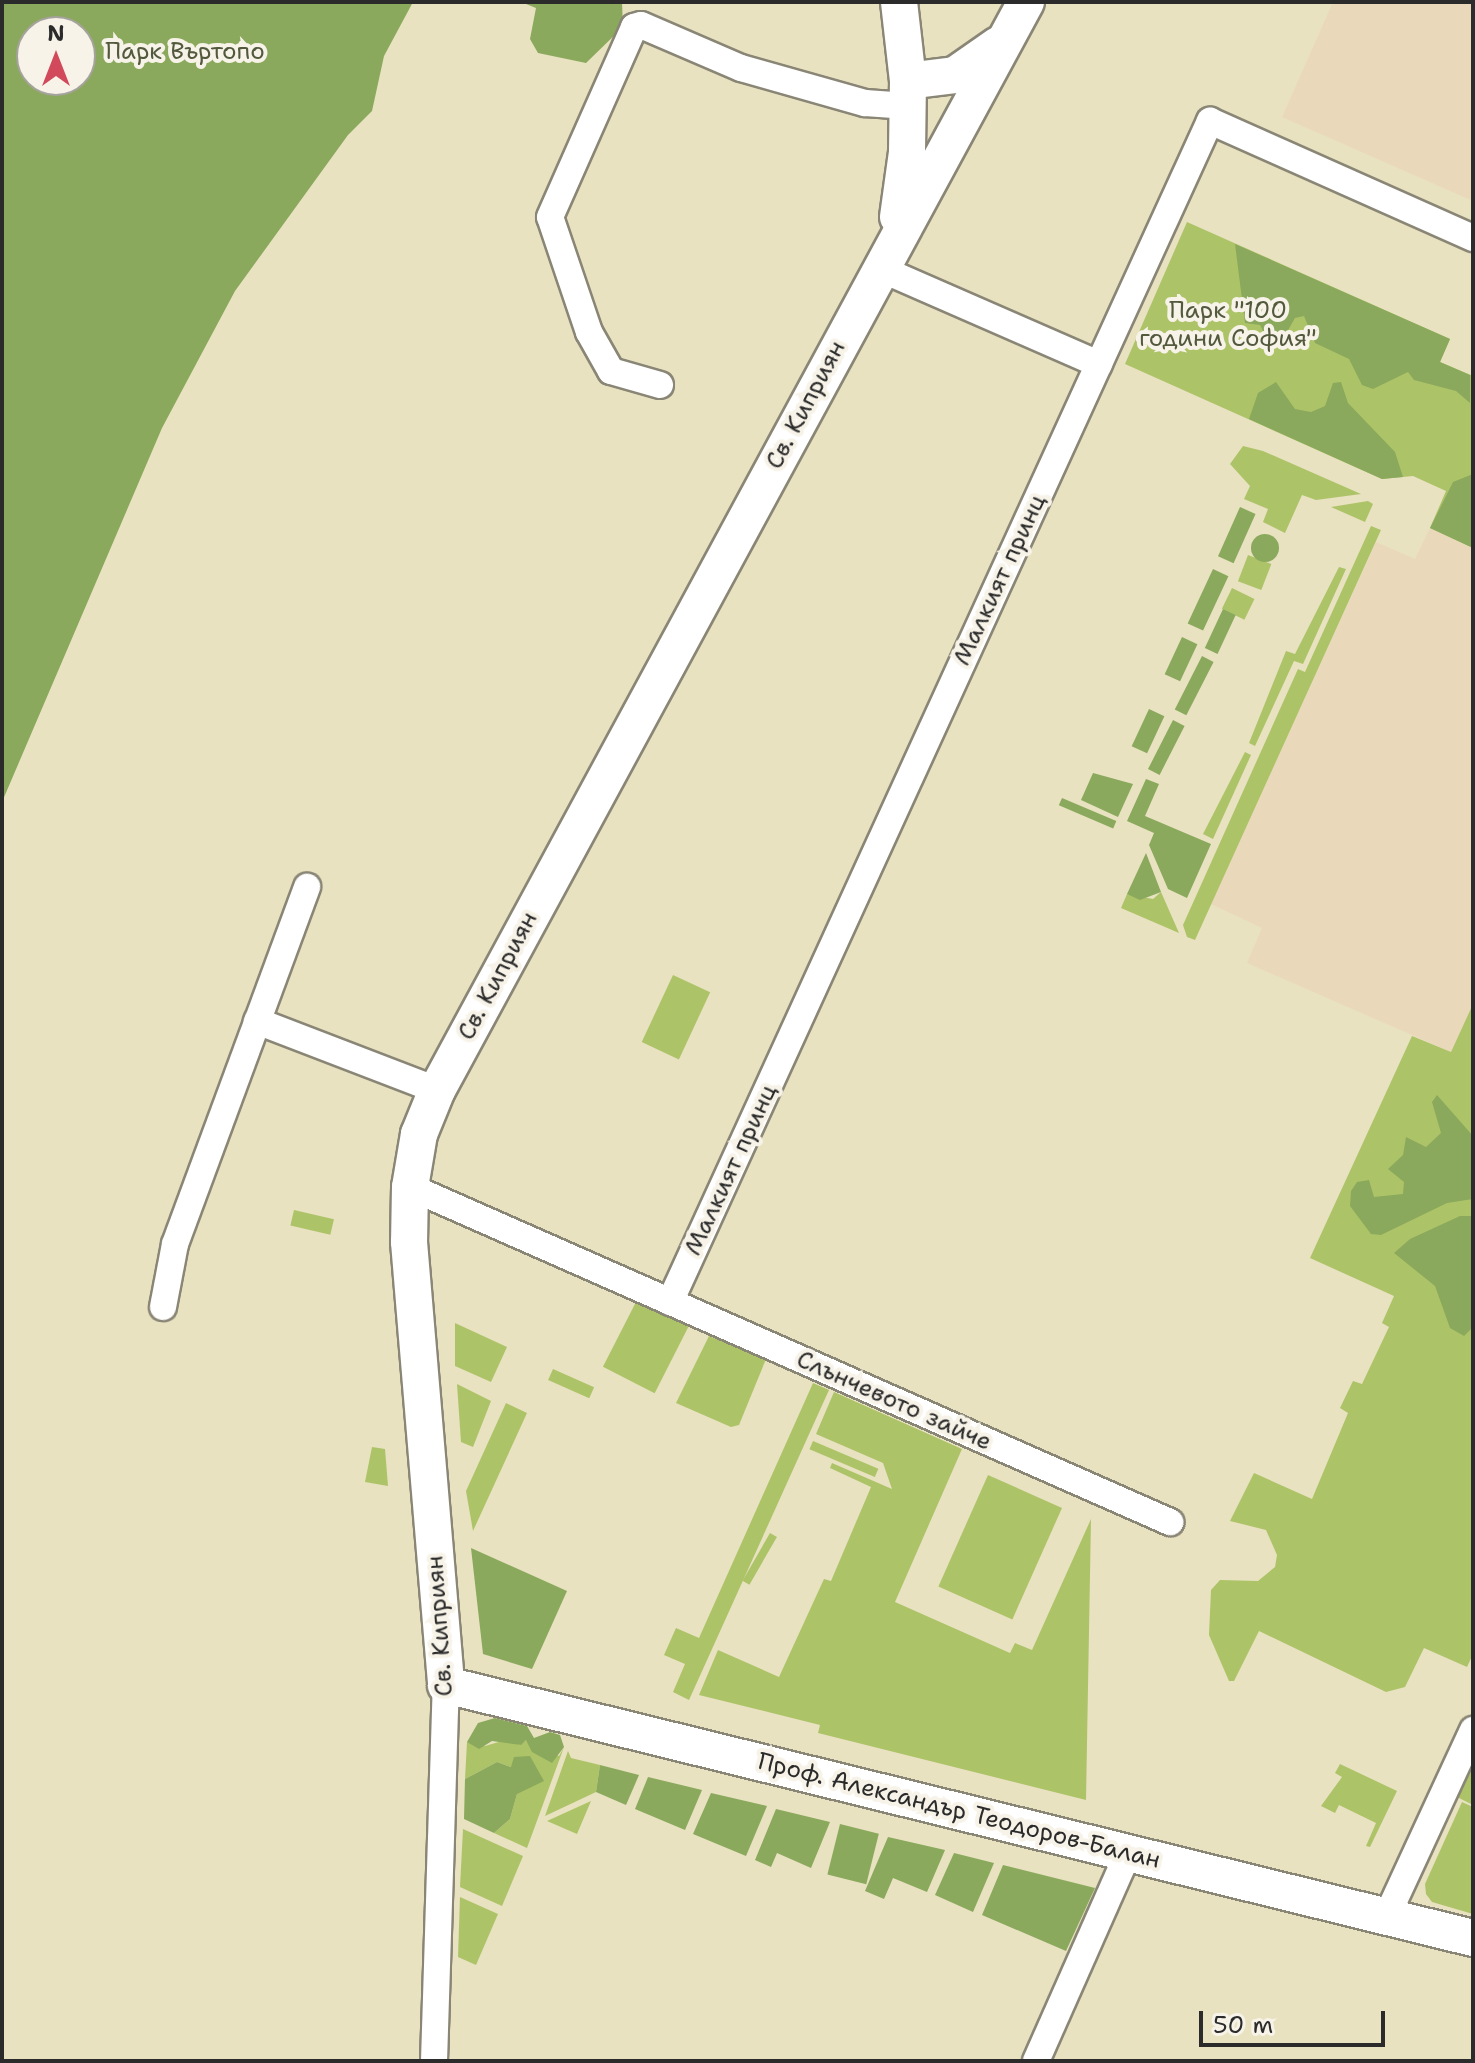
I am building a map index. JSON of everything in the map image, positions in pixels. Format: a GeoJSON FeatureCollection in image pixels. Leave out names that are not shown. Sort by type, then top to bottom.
{"type":"FeatureCollection","features":[{"type":"Feature","properties":{"kind":"street"},"geometry":{"type":"LineString","coordinates":[[899,2],[908,93],[903,191],[886,255],[1099,364]]}},
{"type":"Feature","properties":{"kind":"street"},"geometry":{"type":"LineString","coordinates":[[660,385],[611,371],[589,332],[550,217],[634,27],[641,25],[741,68],[865,103],[908,93],[973,67],[1018,17]]}},
{"type":"Feature","properties":{"kind":"street","name":"Св. Киприян"},"geometry":{"type":"LineString","coordinates":[[434,2061],[446,1685],[413,1306],[410,1187],[419,1134],[437,1090],[886,255],[1018,17]]}},
{"type":"Feature","properties":{"kind":"street"},"geometry":{"type":"LineString","coordinates":[[908,93],[964,96],[985,78]]}},
{"type":"Feature","properties":{"kind":"street","name":"Малкият принц"},"geometry":{"type":"LineString","coordinates":[[670,1302],[1210,121],[1473,238]]}},
{"type":"Feature","properties":{"kind":"street"},"geometry":{"type":"LineString","coordinates":[[163,1307],[175,1244],[307,887]]}},
{"type":"Feature","properties":{"kind":"street"},"geometry":{"type":"LineString","coordinates":[[257,1021],[437,1090]]}},
{"type":"Feature","properties":{"kind":"street","name":"Слънчевото зайче"},"geometry":{"type":"LineString","coordinates":[[410,1187],[1170,1522]]}},
{"type":"Feature","properties":{"kind":"street","name":"Проф. Александър Теодоров-Балан"},"geometry":{"type":"LineString","coordinates":[[446,1685],[1473,1938]]}},
{"type":"Feature","properties":{"kind":"street"},"geometry":{"type":"LineString","coordinates":[[1387,1916],[1473,1730]]}},
{"type":"Feature","properties":{"kind":"street"},"geometry":{"type":"LineString","coordinates":[[1036,2061],[1128,1853]]}},
{"type":"Feature","properties":{"kind":"shaded area"},"geometry":{"type":"Polygon","coordinates":[[[1333,2],[1473,2],[1473,201],[1282,117],[1333,2]]]}},
{"type":"Feature","properties":{"kind":"shaded area"},"geometry":{"type":"Polygon","coordinates":[[[1430,528],[1473,548],[1473,1004],[1451,1052],[1247,963],[1262,928],[1211,904],[1376,542],[1415,559],[1430,528]]]}},
{"type":"Feature","properties":{"kind":"green space","name":"Парк Въртопо"},"geometry":{"type":"Polygon","coordinates":[[[2,2],[413,2],[384,56],[372,111],[348,135],[235,291],[162,428],[2,802],[2,2]]]}},
{"type":"Feature","properties":{"kind":"green space"},"geometry":{"type":"Polygon","coordinates":[[[521,2],[622,2],[623,27],[586,63],[538,53],[530,39],[536,8],[521,2]]]}},
{"type":"Feature","properties":{"kind":"green space","name":"Парк \"100 години София\""},"geometry":{"type":"Polygon","coordinates":[[[1187,222],[1450,339],[1440,362],[1473,376],[1473,548],[1430,528],[1446,491],[1413,476],[1382,479],[1125,364],[1187,222]]]}},
{"type":"Feature","properties":{"kind":"green space"},"geometry":{"type":"Polygon","coordinates":[[[1235,244],[1450,339],[1440,362],[1470,375],[1470,403],[1456,391],[1414,380],[1408,372],[1373,389],[1362,385],[1349,359],[1315,343],[1304,316],[1295,318],[1287,332],[1265,335],[1260,325],[1245,323],[1235,244]]]}},
{"type":"Feature","properties":{"kind":"green space"},"geometry":{"type":"Polygon","coordinates":[[[1276,382],[1295,409],[1311,412],[1325,406],[1333,383],[1341,382],[1348,403],[1395,452],[1403,477],[1382,479],[1249,419],[1258,393],[1276,382]]]}},
{"type":"Feature","properties":{"kind":"green space"},"geometry":{"type":"Polygon","coordinates":[[[1243,446],[1263,451],[1361,494],[1316,500],[1302,495],[1285,533],[1263,522],[1268,509],[1244,499],[1250,486],[1230,464],[1243,446]]]}},
{"type":"Feature","properties":{"kind":"green space"},"geometry":{"type":"Polygon","coordinates":[[[1473,474],[1473,548],[1430,528],[1453,482],[1473,474]]]}},
{"type":"Feature","properties":{"kind":"green space"},"geometry":{"type":"Polygon","coordinates":[[[1368,501],[1373,504],[1365,522],[1331,507],[1368,501]]]}},
{"type":"Feature","properties":{"kind":"green space"},"geometry":{"type":"Polygon","coordinates":[[[1240,507],[1256,514],[1234,563],[1218,556],[1240,507]]]}},
{"type":"Feature","properties":{"kind":"green space"},"geometry":{"type":"Polygon","coordinates":[[[1371,526],[1381,530],[1195,940],[1187,937],[1183,925],[1298,669],[1305,672],[1371,526]]]}},
{"type":"Feature","properties":{"kind":"green space"},"geometry":{"type":"Polygon","coordinates":[[[1265,534],[1275,538],[1279,548],[1275,558],[1265,562],[1255,558],[1251,548],[1255,538],[1265,534]]]}},
{"type":"Feature","properties":{"kind":"green space"},"geometry":{"type":"Polygon","coordinates":[[[1248,555],[1271,564],[1261,590],[1238,581],[1248,555]]]}},
{"type":"Feature","properties":{"kind":"green space"},"geometry":{"type":"Polygon","coordinates":[[[1339,567],[1346,569],[1303,664],[1294,661],[1255,746],[1249,743],[1286,651],[1295,654],[1339,567]]]}},
{"type":"Feature","properties":{"kind":"green space"},"geometry":{"type":"Polygon","coordinates":[[[1213,569],[1228,576],[1203,631],[1188,623],[1213,569]]]}},
{"type":"Feature","properties":{"kind":"green space"},"geometry":{"type":"Polygon","coordinates":[[[1232,588],[1254,599],[1244,620],[1222,609],[1232,588]]]}},
{"type":"Feature","properties":{"kind":"green space"},"geometry":{"type":"Polygon","coordinates":[[[1223,609],[1236,615],[1218,654],[1205,648],[1223,609]]]}},
{"type":"Feature","properties":{"kind":"green space"},"geometry":{"type":"Polygon","coordinates":[[[1182,637],[1197,644],[1180,681],[1165,674],[1182,637]]]}},
{"type":"Feature","properties":{"kind":"green space"},"geometry":{"type":"Polygon","coordinates":[[[1202,656],[1214,662],[1186,715],[1175,709],[1202,656]]]}},
{"type":"Feature","properties":{"kind":"green space"},"geometry":{"type":"Polygon","coordinates":[[[1149,709],[1164,716],[1147,753],[1132,746],[1149,709]]]}},
{"type":"Feature","properties":{"kind":"green space"},"geometry":{"type":"Polygon","coordinates":[[[1173,720],[1185,726],[1160,775],[1148,769],[1173,720]]]}},
{"type":"Feature","properties":{"kind":"green space"},"geometry":{"type":"Polygon","coordinates":[[[1245,752],[1251,755],[1213,839],[1203,834],[1245,752]]]}},
{"type":"Feature","properties":{"kind":"green space"},"geometry":{"type":"Polygon","coordinates":[[[1093,773],[1133,784],[1118,817],[1081,800],[1093,773]]]}},
{"type":"Feature","properties":{"kind":"green space"},"geometry":{"type":"Polygon","coordinates":[[[1146,779],[1159,784],[1145,816],[1211,844],[1187,898],[1168,889],[1149,845],[1154,833],[1127,821],[1146,779]]]}},
{"type":"Feature","properties":{"kind":"green space"},"geometry":{"type":"Polygon","coordinates":[[[1062,798],[1116,821],[1113,828],[1059,805],[1062,798]]]}},
{"type":"Feature","properties":{"kind":"green space"},"geometry":{"type":"Polygon","coordinates":[[[1146,853],[1161,892],[1140,900],[1127,894],[1146,853]]]}},
{"type":"Feature","properties":{"kind":"green space"},"geometry":{"type":"Polygon","coordinates":[[[1161,892],[1179,933],[1121,908],[1127,894],[1153,899],[1161,892]]]}},
{"type":"Feature","properties":{"kind":"green space"},"geometry":{"type":"Polygon","coordinates":[[[673,975],[710,992],[679,1059],[642,1042],[673,975]]]}},
{"type":"Feature","properties":{"kind":"green space"},"geometry":{"type":"Polygon","coordinates":[[[1473,1004],[1473,1654],[1467,1667],[1424,1648],[1405,1687],[1386,1692],[1259,1631],[1234,1681],[1229,1681],[1209,1635],[1211,1590],[1220,1580],[1258,1581],[1275,1567],[1277,1555],[1266,1530],[1230,1521],[1254,1473],[1312,1499],[1348,1413],[1340,1408],[1353,1381],[1362,1384],[1389,1327],[1382,1323],[1394,1296],[1310,1258],[1412,1036],[1451,1052],[1473,1004]]]}},
{"type":"Feature","properties":{"kind":"green space"},"geometry":{"type":"Polygon","coordinates":[[[1437,1095],[1473,1136],[1473,1199],[1447,1203],[1381,1235],[1371,1234],[1350,1206],[1351,1191],[1357,1182],[1369,1180],[1374,1197],[1403,1194],[1404,1182],[1388,1169],[1403,1155],[1406,1137],[1426,1147],[1441,1133],[1432,1102],[1437,1095]]]}},
{"type":"Feature","properties":{"kind":"green space"},"geometry":{"type":"Polygon","coordinates":[[[294,1210],[334,1219],[330,1235],[290,1226],[294,1210]]]}},
{"type":"Feature","properties":{"kind":"green space"},"geometry":{"type":"Polygon","coordinates":[[[1460,1216],[1473,1216],[1473,1327],[1464,1336],[1450,1328],[1435,1286],[1394,1253],[1410,1239],[1460,1216]]]}},
{"type":"Feature","properties":{"kind":"green space"},"geometry":{"type":"Polygon","coordinates":[[[637,1300],[689,1326],[655,1393],[603,1367],[637,1300]]]}},
{"type":"Feature","properties":{"kind":"green space"},"geometry":{"type":"Polygon","coordinates":[[[455,1323],[507,1347],[491,1382],[455,1366],[455,1323]]]}},
{"type":"Feature","properties":{"kind":"green space"},"geometry":{"type":"Polygon","coordinates":[[[709,1336],[766,1359],[739,1425],[731,1427],[676,1403],[709,1336]]]}},
{"type":"Feature","properties":{"kind":"green space"},"geometry":{"type":"Polygon","coordinates":[[[553,1369],[594,1387],[589,1398],[548,1380],[553,1369]]]}},
{"type":"Feature","properties":{"kind":"green space"},"geometry":{"type":"Polygon","coordinates":[[[813,1383],[829,1390],[689,1700],[673,1692],[685,1664],[664,1655],[676,1628],[699,1638],[813,1383]]]}},
{"type":"Feature","properties":{"kind":"green space"},"geometry":{"type":"Polygon","coordinates":[[[457,1384],[491,1401],[473,1447],[461,1442],[457,1384]]]}},
{"type":"Feature","properties":{"kind":"green space"},"geometry":{"type":"Polygon","coordinates":[[[834,1392],[962,1449],[895,1602],[1010,1653],[1015,1643],[1032,1650],[1091,1519],[1086,1800],[818,1733],[820,1725],[699,1695],[718,1650],[779,1677],[824,1579],[831,1581],[871,1487],[830,1468],[832,1463],[892,1489],[883,1463],[816,1434],[834,1392]]]}},
{"type":"Feature","properties":{"kind":"green space"},"geometry":{"type":"Polygon","coordinates":[[[506,1403],[527,1413],[473,1531],[466,1491],[506,1403]]]}},
{"type":"Feature","properties":{"kind":"green space"},"geometry":{"type":"Polygon","coordinates":[[[813,1441],[878,1469],[875,1477],[809,1449],[813,1441]]]}},
{"type":"Feature","properties":{"kind":"green space"},"geometry":{"type":"Polygon","coordinates":[[[372,1447],[385,1449],[388,1486],[365,1482],[372,1447]]]}},
{"type":"Feature","properties":{"kind":"green space"},"geometry":{"type":"Polygon","coordinates":[[[988,1475],[1062,1508],[1012,1619],[938,1586],[988,1475]]]}},
{"type":"Feature","properties":{"kind":"green space"},"geometry":{"type":"Polygon","coordinates":[[[770,1533],[777,1537],[749,1585],[742,1581],[770,1533]]]}},
{"type":"Feature","properties":{"kind":"green space"},"geometry":{"type":"Polygon","coordinates":[[[471,1548],[567,1591],[532,1669],[483,1654],[471,1548]]]}},
{"type":"Feature","properties":{"kind":"green space"},"geometry":{"type":"Polygon","coordinates":[[[495,1718],[527,1726],[534,1738],[550,1732],[560,1735],[564,1747],[552,1763],[532,1752],[526,1740],[521,1745],[492,1741],[479,1749],[467,1742],[478,1723],[495,1718]]]}},
{"type":"Feature","properties":{"kind":"green space"},"geometry":{"type":"Polygon","coordinates":[[[509,1739],[520,1745],[526,1740],[559,1756],[564,1747],[527,1848],[494,1833],[510,1819],[517,1794],[511,1767],[497,1762],[465,1779],[467,1742],[485,1746],[509,1739]]]}},
{"type":"Feature","properties":{"kind":"green space"},"geometry":{"type":"Polygon","coordinates":[[[568,1751],[571,1758],[600,1765],[596,1792],[545,1816],[568,1751]]]}},
{"type":"Feature","properties":{"kind":"green space"},"geometry":{"type":"Polygon","coordinates":[[[530,1756],[544,1781],[517,1794],[510,1819],[494,1833],[464,1819],[465,1779],[497,1762],[511,1767],[514,1757],[530,1756]]]}},
{"type":"Feature","properties":{"kind":"green space"},"geometry":{"type":"Polygon","coordinates":[[[1473,1762],[1473,1805],[1457,1797],[1473,1762]]]}},
{"type":"Feature","properties":{"kind":"green space"},"geometry":{"type":"Polygon","coordinates":[[[1340,1764],[1397,1791],[1370,1847],[1366,1846],[1376,1823],[1339,1805],[1335,1813],[1321,1806],[1342,1777],[1335,1773],[1340,1764]]]}},
{"type":"Feature","properties":{"kind":"green space"},"geometry":{"type":"Polygon","coordinates":[[[600,1765],[639,1775],[626,1805],[596,1792],[600,1765]]]}},
{"type":"Feature","properties":{"kind":"green space"},"geometry":{"type":"Polygon","coordinates":[[[648,1777],[702,1790],[685,1830],[635,1809],[648,1777]]]}},
{"type":"Feature","properties":{"kind":"green space"},"geometry":{"type":"Polygon","coordinates":[[[711,1793],[767,1806],[746,1856],[693,1834],[711,1793]]]}},
{"type":"Feature","properties":{"kind":"green space"},"geometry":{"type":"Polygon","coordinates":[[[591,1801],[577,1834],[547,1821],[591,1801]]]}},
{"type":"Feature","properties":{"kind":"green space"},"geometry":{"type":"Polygon","coordinates":[[[1462,1802],[1473,1807],[1473,1914],[1432,1902],[1426,1894],[1425,1884],[1462,1802]]]}},
{"type":"Feature","properties":{"kind":"green space"},"geometry":{"type":"Polygon","coordinates":[[[776,1809],[830,1822],[811,1868],[777,1853],[771,1867],[755,1860],[776,1809]]]}},
{"type":"Feature","properties":{"kind":"green space"},"geometry":{"type":"Polygon","coordinates":[[[840,1824],[879,1834],[866,1884],[827,1874],[840,1824]]]}},
{"type":"Feature","properties":{"kind":"green space"},"geometry":{"type":"Polygon","coordinates":[[[463,1829],[523,1856],[502,1906],[460,1887],[463,1829]]]}},
{"type":"Feature","properties":{"kind":"green space"},"geometry":{"type":"Polygon","coordinates":[[[888,1837],[945,1850],[927,1892],[893,1878],[884,1899],[865,1891],[888,1837]]]}},
{"type":"Feature","properties":{"kind":"green space"},"geometry":{"type":"Polygon","coordinates":[[[954,1853],[994,1863],[973,1912],[935,1895],[954,1853]]]}},
{"type":"Feature","properties":{"kind":"green space"},"geometry":{"type":"Polygon","coordinates":[[[1003,1865],[1095,1888],[1066,1951],[982,1915],[1003,1865]]]}},
{"type":"Feature","properties":{"kind":"green space"},"geometry":{"type":"Polygon","coordinates":[[[460,1897],[498,1914],[476,1965],[458,1957],[460,1897]]]}}]}
